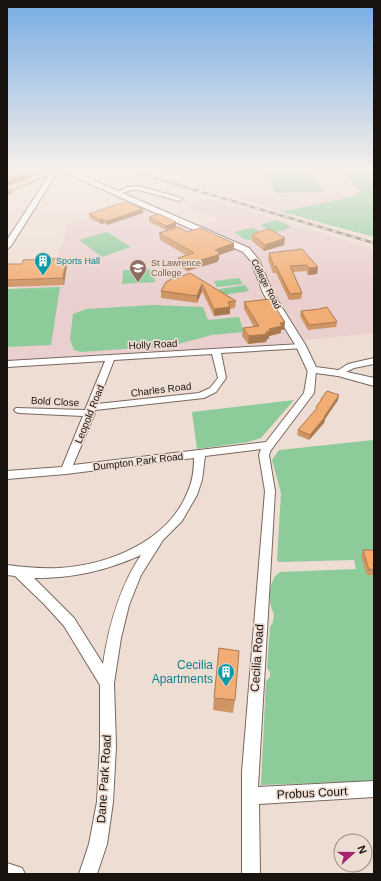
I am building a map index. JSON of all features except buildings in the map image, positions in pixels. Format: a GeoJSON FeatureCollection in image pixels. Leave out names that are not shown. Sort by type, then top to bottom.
{"type":"FeatureCollection","features":[{"type":"Feature","properties":{"kind":"street"},"geometry":{"type":"LineString","coordinates":[[7,246],[31,209]]}},
{"type":"Feature","properties":{"kind":"street","name":"College Road"},"geometry":{"type":"LineString","coordinates":[[153,209],[246,250],[255,260],[268,293],[301,346],[312,370]]}},
{"type":"Feature","properties":{"kind":"street","name":"Holly Road"},"geometry":{"type":"LineString","coordinates":[[7,364],[301,346]]}},
{"type":"Feature","properties":{"kind":"street","name":"Charles Road"},"geometry":{"type":"LineString","coordinates":[[91,410],[183,399],[207,394],[216,387],[222,378],[216,352]]}},
{"type":"Feature","properties":{"kind":"street","name":"Leopold Road"},"geometry":{"type":"LineString","coordinates":[[66,470],[111,357]]}},
{"type":"Feature","properties":{"kind":"street"},"geometry":{"type":"LineString","coordinates":[[338,373],[351,366],[374,361]]}},
{"type":"Feature","properties":{"kind":"street"},"geometry":{"type":"LineString","coordinates":[[269,445],[309,393],[312,370],[338,373],[374,382]]}},
{"type":"Feature","properties":{"kind":"street","name":"Bold Close"},"geometry":{"type":"LineString","coordinates":[[19,410],[91,410]]}},
{"type":"Feature","properties":{"kind":"street","name":"Dumpton Park Road"},"geometry":{"type":"LineString","coordinates":[[7,475],[66,470],[269,445]]}},
{"type":"Feature","properties":{"kind":"street","name":"Cecilia Road"},"geometry":{"type":"LineString","coordinates":[[251,874],[250,796],[254,705],[270,491],[264,456],[269,445]]}},
{"type":"Feature","properties":{"kind":"street"},"geometry":{"type":"LineString","coordinates":[[13,571],[54,574],[78,571],[135,553],[158,539],[184,510],[193,494],[199,467],[200,453]]}},
{"type":"Feature","properties":{"kind":"street","name":"Dane Park Road"},"geometry":{"type":"LineString","coordinates":[[88,874],[98,844],[105,802],[108,746],[107,683],[114,638],[123,605],[136,573],[158,539]]}},
{"type":"Feature","properties":{"kind":"street"},"geometry":{"type":"LineString","coordinates":[[13,571],[49,600],[69,622],[107,683]]}},
{"type":"Feature","properties":{"kind":"street","name":"Probus Court"},"geometry":{"type":"LineString","coordinates":[[250,796],[374,789]]}},
{"type":"Feature","properties":{"kind":"street"},"geometry":{"type":"LineString","coordinates":[[7,872],[16,874]]}},
{"type":"Feature","properties":{"kind":"shaded area","name":"St Lawrence College"},"geometry":{"type":"Polygon","coordinates":[[[118,209],[147,209],[232,247],[247,256],[258,278],[260,292],[293,343],[7,362],[7,289],[16,288],[23,263],[56,261],[68,224],[118,209]]]}},
{"type":"Feature","properties":{"kind":"shaded area","name":"St Lawrence College"},"geometry":{"type":"Polygon","coordinates":[[[192,209],[244,209],[374,249],[374,333],[303,340],[278,300],[269,281],[270,277],[267,276],[260,259],[250,250],[199,227],[197,224],[205,224],[218,220],[192,209]]]}},
{"type":"Feature","properties":{"kind":"shaded area"},"geometry":{"type":"Polygon","coordinates":[[[273,209],[295,209],[282,212],[273,209]]]}},
{"type":"Feature","properties":{"kind":"green space"},"geometry":{"type":"Polygon","coordinates":[[[295,209],[374,209],[374,237],[282,212],[295,209]]]}},
{"type":"Feature","properties":{"kind":"green space"},"geometry":{"type":"Polygon","coordinates":[[[276,220],[290,226],[288,226],[291,228],[274,232],[260,225],[276,220]]]}},
{"type":"Feature","properties":{"kind":"green space"},"geometry":{"type":"Polygon","coordinates":[[[251,228],[256,229],[265,235],[249,240],[244,239],[234,232],[251,228]]]}},
{"type":"Feature","properties":{"kind":"green space"},"geometry":{"type":"Polygon","coordinates":[[[107,232],[131,247],[102,257],[79,240],[107,232]]]}},
{"type":"Feature","properties":{"kind":"green space"},"geometry":{"type":"Polygon","coordinates":[[[154,269],[155,282],[122,284],[123,270],[154,269]]]}},
{"type":"Feature","properties":{"kind":"green space"},"geometry":{"type":"Polygon","coordinates":[[[239,278],[243,284],[217,287],[214,281],[239,278]]]}},
{"type":"Feature","properties":{"kind":"green space"},"geometry":{"type":"Polygon","coordinates":[[[245,285],[249,291],[223,295],[219,289],[245,285]]]}},
{"type":"Feature","properties":{"kind":"green space"},"geometry":{"type":"Polygon","coordinates":[[[60,287],[51,345],[7,347],[7,289],[60,287]]]}},
{"type":"Feature","properties":{"kind":"green space"},"geometry":{"type":"Polygon","coordinates":[[[153,305],[203,307],[208,320],[239,317],[244,332],[212,335],[171,346],[81,352],[74,350],[70,339],[73,314],[86,309],[153,305]]]}},
{"type":"Feature","properties":{"kind":"green space"},"geometry":{"type":"Polygon","coordinates":[[[294,400],[261,438],[248,442],[197,449],[192,412],[294,400]]]}},
{"type":"Feature","properties":{"kind":"green space"},"geometry":{"type":"Polygon","coordinates":[[[374,440],[374,781],[261,785],[266,681],[270,677],[270,672],[267,668],[270,627],[273,622],[274,613],[270,604],[270,592],[273,580],[280,572],[356,569],[354,560],[279,562],[277,560],[281,493],[272,460],[279,450],[374,440]]]}},
{"type":"Feature","properties":{"kind":"railway"},"geometry":{"type":"LineString","coordinates":[[260,209],[374,243]]}},
{"type":"Feature","properties":{"kind":"place","name":"Sports Hall"},"geometry":{"type":"Point","coordinates":[43,276]}},
{"type":"Feature","properties":{"kind":"place","name":"St Lawrence College"},"geometry":{"type":"Point","coordinates":[138,283]}},
{"type":"Feature","properties":{"kind":"place","name":"Cecilia Apartments"},"geometry":{"type":"Point","coordinates":[226,687]}}]}
